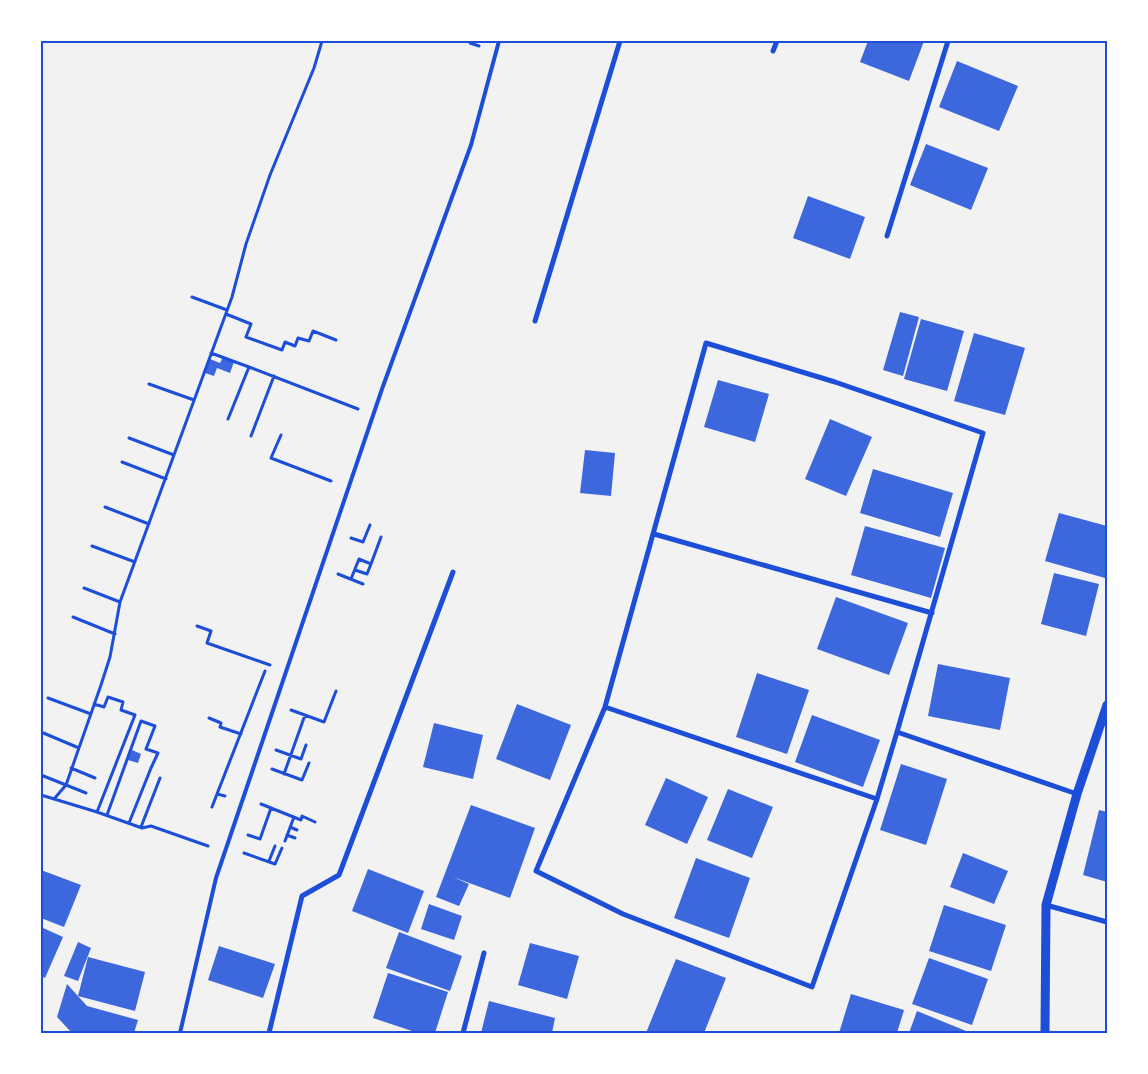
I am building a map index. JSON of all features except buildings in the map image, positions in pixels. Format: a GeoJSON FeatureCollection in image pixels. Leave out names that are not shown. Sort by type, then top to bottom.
{"type":"FeatureCollection","features":[{"type":"Feature","properties":{"kind":"street"},"geometry":{"type":"LineString","coordinates":[[535,321],[620,41]]}},
{"type":"Feature","properties":{"kind":"street"},"geometry":{"type":"LineString","coordinates":[[773,52],[777,41]]}},
{"type":"Feature","properties":{"kind":"street"},"geometry":{"type":"LineString","coordinates":[[887,236],[948,41]]}},
{"type":"Feature","properties":{"kind":"street"},"geometry":{"type":"LineString","coordinates":[[706,343],[835,382],[983,433],[877,800],[812,987],[623,914],[536,871],[605,707],[654,534],[706,343]]}},
{"type":"Feature","properties":{"kind":"street"},"geometry":{"type":"LineString","coordinates":[[654,534],[932,613]]}},
{"type":"Feature","properties":{"kind":"street"},"geometry":{"type":"LineString","coordinates":[[269,1033],[302,896],[339,875],[453,572]]}},
{"type":"Feature","properties":{"kind":"street"},"geometry":{"type":"LineString","coordinates":[[1045,1033],[1046,905],[1077,794],[1107,705]]}},
{"type":"Feature","properties":{"kind":"street"},"geometry":{"type":"LineString","coordinates":[[605,707],[877,800]]}},
{"type":"Feature","properties":{"kind":"street"},"geometry":{"type":"LineString","coordinates":[[897,732],[1077,794]]}},
{"type":"Feature","properties":{"kind":"street"},"geometry":{"type":"LineString","coordinates":[[1046,905],[1107,922]]}},
{"type":"Feature","properties":{"kind":"street"},"geometry":{"type":"LineString","coordinates":[[463,1033],[484,953]]}},
{"type":"Feature","properties":{"kind":"lane"},"geometry":{"type":"LineString","coordinates":[[180,1033],[216,878],[373,415],[471,145],[499,41]]}},
{"type":"Feature","properties":{"kind":"path"},"geometry":{"type":"LineString","coordinates":[[54,799],[66,784],[79,748],[110,657],[120,602],[232,297],[246,244],[270,175],[314,68],[322,41]]}},
{"type":"Feature","properties":{"kind":"path"},"geometry":{"type":"LineString","coordinates":[[192,297],[251,324],[246,337],[282,350],[286,342],[295,346],[298,338],[308,341],[313,331],[336,340]]}},
{"type":"Feature","properties":{"kind":"path"},"geometry":{"type":"LineString","coordinates":[[211,352],[373,415]]}},
{"type":"Feature","properties":{"kind":"path"},"geometry":{"type":"LineString","coordinates":[[228,419],[249,367]]}},
{"type":"Feature","properties":{"kind":"path"},"geometry":{"type":"LineString","coordinates":[[251,436],[274,376]]}},
{"type":"Feature","properties":{"kind":"path"},"geometry":{"type":"LineString","coordinates":[[149,384],[194,400]]}},
{"type":"Feature","properties":{"kind":"path"},"geometry":{"type":"LineString","coordinates":[[281,434],[271,458],[348,488]]}},
{"type":"Feature","properties":{"kind":"path"},"geometry":{"type":"LineString","coordinates":[[129,438],[174,455]]}},
{"type":"Feature","properties":{"kind":"path"},"geometry":{"type":"LineString","coordinates":[[122,462],[166,479]]}},
{"type":"Feature","properties":{"kind":"path"},"geometry":{"type":"LineString","coordinates":[[105,506],[150,524]]}},
{"type":"Feature","properties":{"kind":"path"},"geometry":{"type":"LineString","coordinates":[[333,532],[363,542],[370,525]]}},
{"type":"Feature","properties":{"kind":"path"},"geometry":{"type":"LineString","coordinates":[[355,570],[367,574],[381,537]]}},
{"type":"Feature","properties":{"kind":"path"},"geometry":{"type":"LineString","coordinates":[[92,546],[135,562]]}},
{"type":"Feature","properties":{"kind":"path"},"geometry":{"type":"LineString","coordinates":[[351,580],[359,559],[371,564]]}},
{"type":"Feature","properties":{"kind":"path"},"geometry":{"type":"LineString","coordinates":[[322,568],[363,584]]}},
{"type":"Feature","properties":{"kind":"path"},"geometry":{"type":"LineString","coordinates":[[84,588],[120,602]]}},
{"type":"Feature","properties":{"kind":"path"},"geometry":{"type":"LineString","coordinates":[[73,617],[115,634]]}},
{"type":"Feature","properties":{"kind":"path"},"geometry":{"type":"LineString","coordinates":[[197,626],[211,631],[207,643],[287,671]]}},
{"type":"Feature","properties":{"kind":"path"},"geometry":{"type":"LineString","coordinates":[[217,794],[268,664]]}},
{"type":"Feature","properties":{"kind":"path"},"geometry":{"type":"LineString","coordinates":[[276,704],[324,722],[336,691]]}},
{"type":"Feature","properties":{"kind":"path"},"geometry":{"type":"LineString","coordinates":[[94,704],[104,707],[108,697],[123,702],[121,710],[135,715],[97,812]]}},
{"type":"Feature","properties":{"kind":"path"},"geometry":{"type":"LineString","coordinates":[[48,698],[91,714]]}},
{"type":"Feature","properties":{"kind":"path"},"geometry":{"type":"LineString","coordinates":[[284,774],[305,716]]}},
{"type":"Feature","properties":{"kind":"path"},"geometry":{"type":"LineString","coordinates":[[210,718],[221,723],[220,727],[301,759],[306,745]]}},
{"type":"Feature","properties":{"kind":"path"},"geometry":{"type":"LineString","coordinates":[[107,815],[141,721],[155,726],[146,749],[158,753],[129,823]]}},
{"type":"Feature","properties":{"kind":"path"},"geometry":{"type":"LineString","coordinates":[[41,732],[79,748]]}},
{"type":"Feature","properties":{"kind":"path"},"geometry":{"type":"LineString","coordinates":[[255,763],[302,780],[309,763]]}},
{"type":"Feature","properties":{"kind":"path"},"geometry":{"type":"LineString","coordinates":[[71,768],[95,778]]}},
{"type":"Feature","properties":{"kind":"path"},"geometry":{"type":"LineString","coordinates":[[41,775],[86,793]]}},
{"type":"Feature","properties":{"kind":"path"},"geometry":{"type":"LineString","coordinates":[[141,827],[160,778]]}},
{"type":"Feature","properties":{"kind":"path"},"geometry":{"type":"LineString","coordinates":[[41,795],[142,828],[150,826],[225,852]]}},
{"type":"Feature","properties":{"kind":"path"},"geometry":{"type":"LineString","coordinates":[[244,798],[301,820],[302,816],[315,822]]}},
{"type":"Feature","properties":{"kind":"path"},"geometry":{"type":"LineString","coordinates":[[233,829],[260,839],[271,808]]}},
{"type":"Feature","properties":{"kind":"path"},"geometry":{"type":"LineString","coordinates":[[285,841],[294,817]]}},
{"type":"Feature","properties":{"kind":"path"},"geometry":{"type":"LineString","coordinates":[[290,827],[298,830]]}},
{"type":"Feature","properties":{"kind":"path"},"geometry":{"type":"LineString","coordinates":[[287,835],[295,838]]}},
{"type":"Feature","properties":{"kind":"path"},"geometry":{"type":"LineString","coordinates":[[269,862],[275,846]]}},
{"type":"Feature","properties":{"kind":"path"},"geometry":{"type":"LineString","coordinates":[[227,847],[275,864],[282,848]]}}]}
